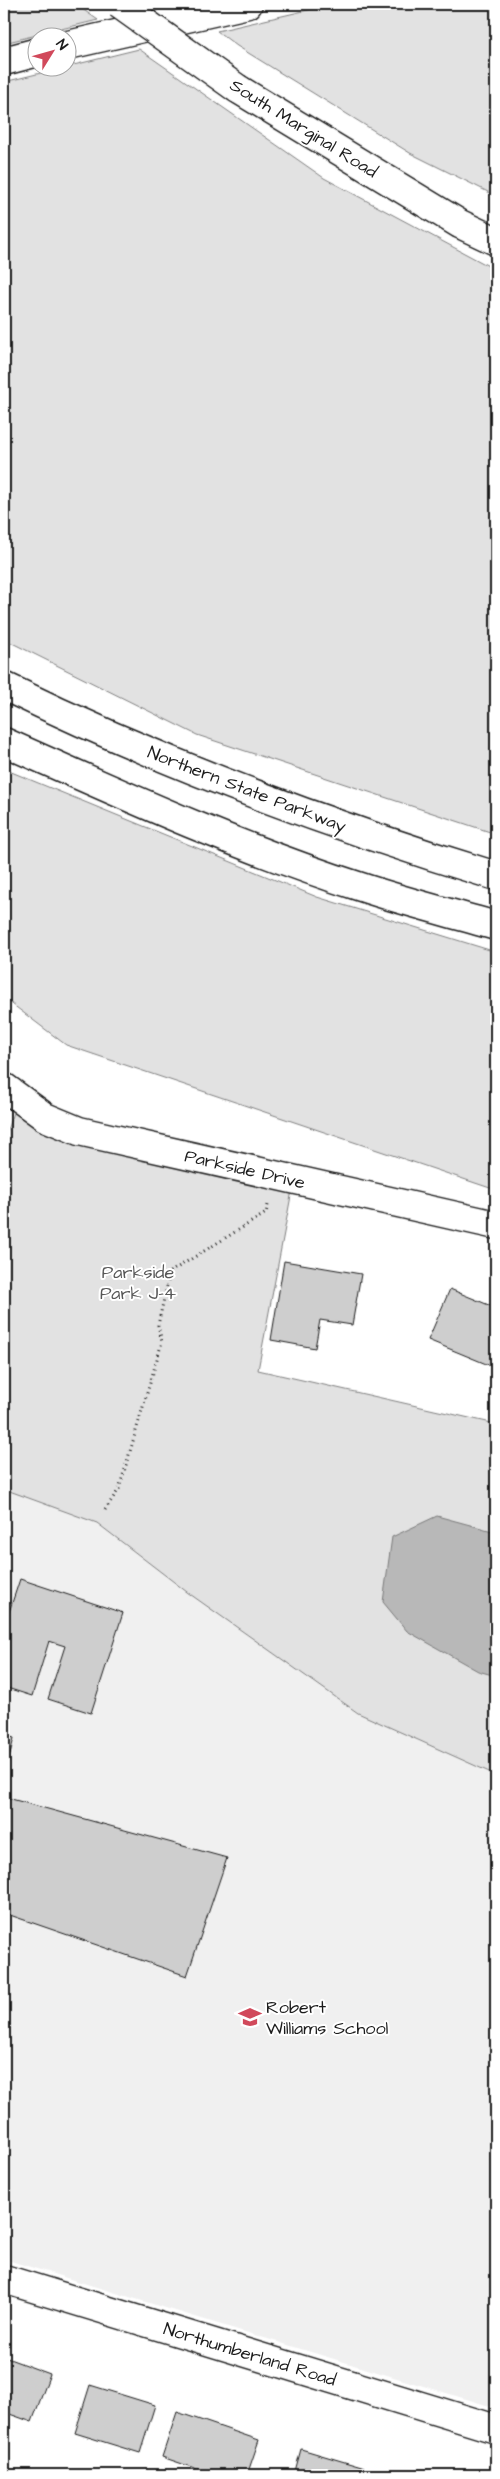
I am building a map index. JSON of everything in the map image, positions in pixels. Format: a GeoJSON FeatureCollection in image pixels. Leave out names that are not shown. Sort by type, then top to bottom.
{"type":"FeatureCollection","features":[{"type":"Feature","properties":{"kind":"main road","name":"South Marginal Road"},"geometry":{"type":"LineString","coordinates":[[119,4],[238,89],[460,224],[496,241]]}},
{"type":"Feature","properties":{"kind":"main road"},"geometry":{"type":"LineString","coordinates":[[78,43],[248,4]]}},
{"type":"Feature","properties":{"kind":"main road"},"geometry":{"type":"LineString","coordinates":[[4,61],[28,55]]}},
{"type":"Feature","properties":{"kind":"main road","name":"Northern State Parkway"},"geometry":{"type":"LineString","coordinates":[[4,686],[54,711],[201,774],[406,849],[496,876]]}},
{"type":"Feature","properties":{"kind":"main road"},"geometry":{"type":"LineString","coordinates":[[4,742],[169,815],[271,855],[361,887],[496,926]]}},
{"type":"Feature","properties":{"kind":"main road","name":"Parkside Drive"},"geometry":{"type":"LineString","coordinates":[[4,1087],[45,1117],[80,1131],[496,1225]]}},
{"type":"Feature","properties":{"kind":"main road","name":"Northumberland Road"},"geometry":{"type":"LineString","coordinates":[[4,2279],[496,2429]]}},
{"type":"Feature","properties":{"kind":"path"},"geometry":{"type":"LineString","coordinates":[[105,1510],[119,1489],[162,1342],[158,1324],[170,1272],[266,1213],[280,1176]]}},
{"type":"Feature","properties":{"kind":"shaded area","name":"Robert Williams School"},"geometry":{"type":"Polygon","coordinates":[[[4,1489],[97,1523],[187,1592],[358,1713],[496,1775],[496,2408],[4,2259],[4,1489]]]}},
{"type":"Feature","properties":{"kind":"shaded area"},"geometry":{"type":"Polygon","coordinates":[[[437,1516],[496,1532],[496,1676],[478,1671],[407,1631],[383,1602],[392,1537],[437,1516]]]}},
{"type":"Feature","properties":{"kind":"green space"},"geometry":{"type":"Polygon","coordinates":[[[4,4],[75,4],[98,20],[65,28],[28,28],[28,37],[4,43],[4,4]]]}},
{"type":"Feature","properties":{"kind":"green space"},"geometry":{"type":"Polygon","coordinates":[[[334,4],[496,4],[496,196],[410,153],[237,46],[217,31],[334,4]]]}},
{"type":"Feature","properties":{"kind":"green space"},"geometry":{"type":"Polygon","coordinates":[[[139,49],[324,178],[496,270],[496,834],[197,735],[4,639],[4,82],[28,76],[28,78],[78,78],[78,64],[139,49]]]}},
{"type":"Feature","properties":{"kind":"green space"},"geometry":{"type":"Polygon","coordinates":[[[4,769],[317,897],[496,952],[496,1190],[66,1045],[4,998],[4,769]]]}},
{"type":"Feature","properties":{"kind":"green space","name":"Parkside Park J-4"},"geometry":{"type":"Polygon","coordinates":[[[18,1098],[45,1117],[294,1180],[258,1370],[496,1424],[496,1775],[358,1713],[187,1592],[97,1523],[4,1489],[4,1139],[18,1098]]]}},
{"type":"Feature","properties":{"kind":"building"},"geometry":{"type":"Polygon","coordinates":[[[284,1261],[361,1274],[352,1325],[320,1320],[315,1348],[271,1340],[284,1261]]]}},
{"type":"Feature","properties":{"kind":"building"},"geometry":{"type":"Polygon","coordinates":[[[450,1289],[496,1308],[496,1368],[428,1340],[450,1289]]]}},
{"type":"Feature","properties":{"kind":"building"},"geometry":{"type":"Polygon","coordinates":[[[20,1579],[123,1613],[91,1713],[48,1699],[65,1646],[49,1641],[32,1696],[4,1687],[4,1627],[20,1579]]]}},
{"type":"Feature","properties":{"kind":"building"},"geometry":{"type":"Polygon","coordinates":[[[4,1735],[14,1738],[4,1778],[4,1735]]]}},
{"type":"Feature","properties":{"kind":"building"},"geometry":{"type":"Polygon","coordinates":[[[4,1797],[227,1858],[187,1976],[4,1913],[4,1797]]]}},
{"type":"Feature","properties":{"kind":"building"},"geometry":{"type":"Polygon","coordinates":[[[4,2357],[50,2374],[32,2422],[4,2412],[4,2357]]]}},
{"type":"Feature","properties":{"kind":"building"},"geometry":{"type":"Polygon","coordinates":[[[90,2385],[155,2405],[140,2453],[75,2433],[90,2385]]]}},
{"type":"Feature","properties":{"kind":"building"},"geometry":{"type":"Polygon","coordinates":[[[177,2412],[259,2440],[247,2475],[215,2475],[162,2457],[177,2412]]]}},
{"type":"Feature","properties":{"kind":"building"},"geometry":{"type":"Polygon","coordinates":[[[301,2449],[365,2468],[363,2475],[294,2475],[301,2449]]]}},
{"type":"Feature","properties":{"kind":"place","name":"Robert Williams School"},"geometry":{"type":"Point","coordinates":[250,2017]}}]}
